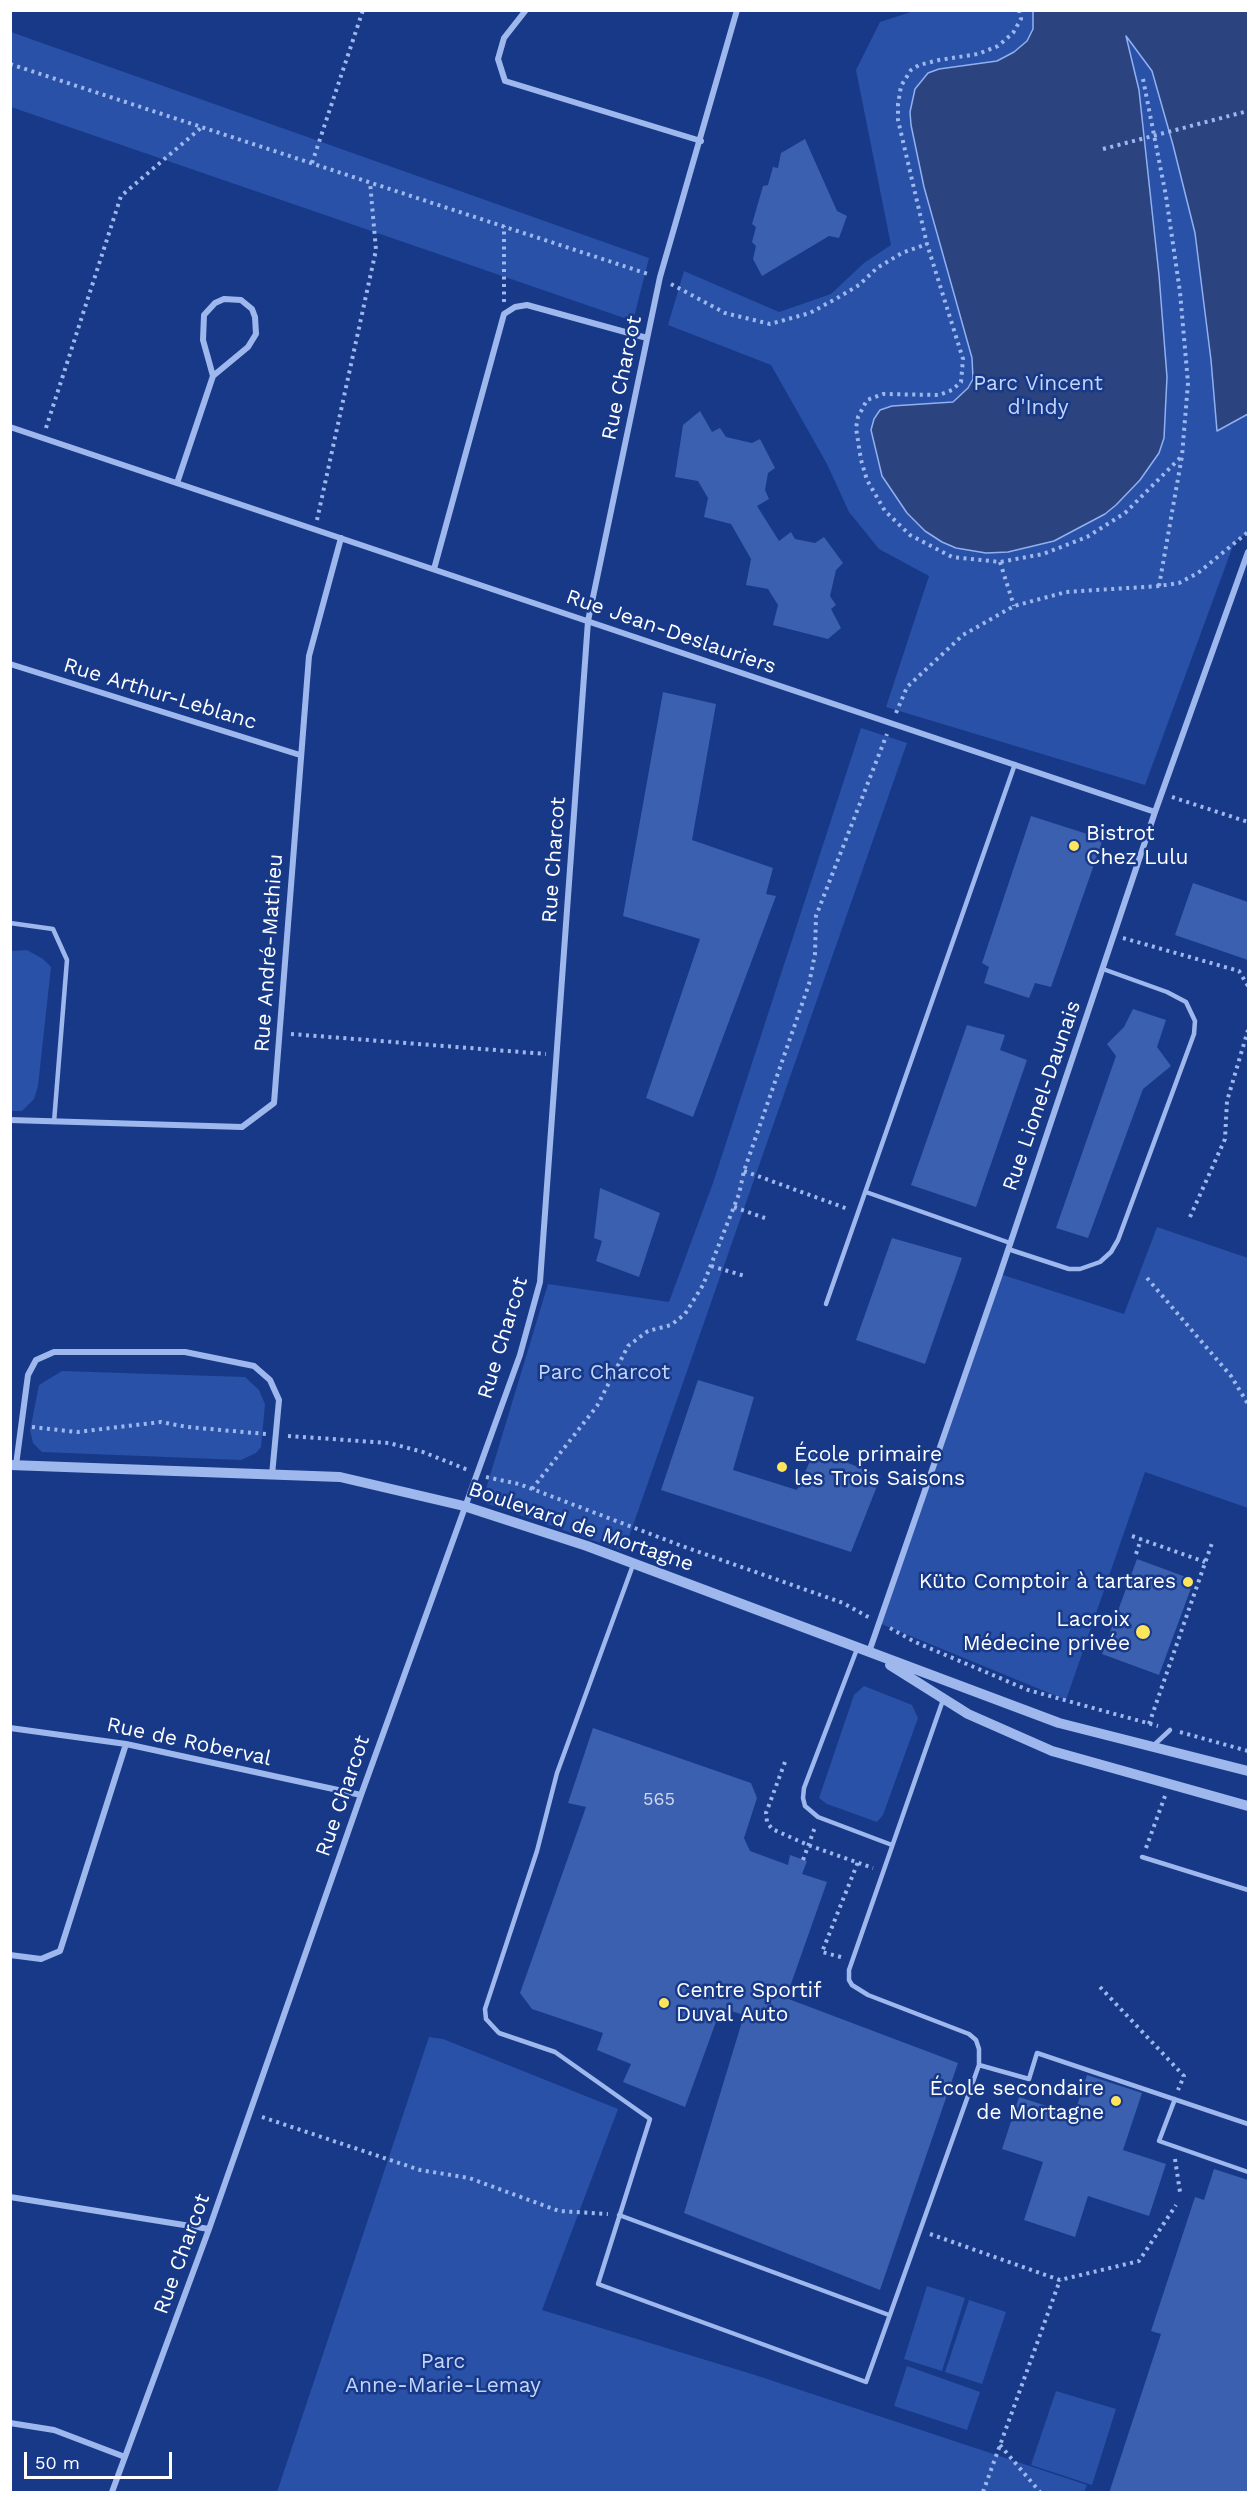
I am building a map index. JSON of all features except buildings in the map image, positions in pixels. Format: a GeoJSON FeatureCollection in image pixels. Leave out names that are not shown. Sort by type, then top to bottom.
{"type":"FeatureCollection","features":[{"type":"Feature","properties":{"kind":"street"},"geometry":{"type":"LineString","coordinates":[[526,10],[504,38],[498,59],[506,81],[701,141]]}},
{"type":"Feature","properties":{"kind":"street","name":"Rue Charcot"},"geometry":{"type":"LineString","coordinates":[[112,2493],[209,2229],[361,1795],[520,1355],[540,1282],[588,621],[660,277],[737,10]]}},
{"type":"Feature","properties":{"kind":"street"},"geometry":{"type":"LineString","coordinates":[[177,483],[213,376],[248,347],[256,334],[252,309],[241,300],[224,299],[215,303],[204,315],[203,340],[213,376]]}},
{"type":"Feature","properties":{"kind":"street"},"geometry":{"type":"LineString","coordinates":[[434,569],[504,314],[515,307],[527,305],[647,338]]}},
{"type":"Feature","properties":{"kind":"street","name":"Rue Jean-Deslauriers"},"geometry":{"type":"LineString","coordinates":[[10,427],[1155,812]]}},
{"type":"Feature","properties":{"kind":"street","name":"Rue André-Mathieu"},"geometry":{"type":"LineString","coordinates":[[10,1120],[242,1127],[274,1103],[309,656],[342,538]]}},
{"type":"Feature","properties":{"kind":"street","name":"Rue Lionel-Daunais"},"geometry":{"type":"LineString","coordinates":[[869,1652],[1155,812],[1248,552]]}},
{"type":"Feature","properties":{"kind":"street","name":"Rue Arthur-Leblanc"},"geometry":{"type":"LineString","coordinates":[[10,664],[300,755]]}},
{"type":"Feature","properties":{"kind":"street","name":"Boulevard de Mortagne"},"geometry":{"type":"LineString","coordinates":[[272,1475],[279,1400],[270,1380],[254,1366],[185,1352],[54,1352],[36,1360],[28,1375],[13,1465],[272,1475],[340,1477],[464,1506],[587,1546],[1059,1723],[1248,1772]]}},
{"type":"Feature","properties":{"kind":"street","name":"Boulevard de Mortagne"},"geometry":{"type":"LineString","coordinates":[[869,1652],[969,1714],[1052,1751],[1248,1806]]}},
{"type":"Feature","properties":{"kind":"street","name":"Rue de Roberval"},"geometry":{"type":"LineString","coordinates":[[10,1728],[126,1744],[361,1795]]}},
{"type":"Feature","properties":{"kind":"street"},"geometry":{"type":"LineString","coordinates":[[10,1954],[41,1959],[60,1951],[126,1744]]}},
{"type":"Feature","properties":{"kind":"street"},"geometry":{"type":"LineString","coordinates":[[10,2197],[209,2229]]}},
{"type":"Feature","properties":{"kind":"street"},"geometry":{"type":"LineString","coordinates":[[10,2423],[54,2430],[125,2457]]}},
{"type":"Feature","properties":{"kind":"lane"},"geometry":{"type":"LineString","coordinates":[[826,1304],[1015,764]]}},
{"type":"Feature","properties":{"kind":"lane"},"geometry":{"type":"LineString","coordinates":[[10,923],[53,929],[68,960],[54,1122]]}},
{"type":"Feature","properties":{"kind":"lane"},"geometry":{"type":"LineString","coordinates":[[866,1192],[1069,1269],[1092,1266],[1111,1252],[1118,1240],[1194,1034],[1195,1021],[1186,1002],[1167,992],[1103,969]]}},
{"type":"Feature","properties":{"kind":"lane"},"geometry":{"type":"LineString","coordinates":[[634,1564],[557,1773],[537,1851],[485,2008],[486,2019],[499,2033],[555,2052],[650,2120],[598,2284],[866,2382],[979,2065],[980,2049],[976,2040],[969,2034],[854,1989],[849,1980],[849,1970],[944,1697]]}},
{"type":"Feature","properties":{"kind":"lane"},"geometry":{"type":"LineString","coordinates":[[857,1648],[804,1788],[805,1806],[818,1817],[892,1845]]}},
{"type":"Feature","properties":{"kind":"lane"},"geometry":{"type":"LineString","coordinates":[[1152,1747],[1170,1730]]}},
{"type":"Feature","properties":{"kind":"lane"},"geometry":{"type":"LineString","coordinates":[[1142,1857],[1248,1890]]}},
{"type":"Feature","properties":{"kind":"lane"},"geometry":{"type":"LineString","coordinates":[[979,2065],[1029,2079],[1036,2053],[1248,2124]]}},
{"type":"Feature","properties":{"kind":"lane"},"geometry":{"type":"LineString","coordinates":[[1174,2099],[1159,2141],[1248,2172]]}},
{"type":"Feature","properties":{"kind":"lane"},"geometry":{"type":"LineString","coordinates":[[619,2215],[889,2315]]}},
{"type":"Feature","properties":{"kind":"path"},"geometry":{"type":"LineString","coordinates":[[312,163],[363,10]]}},
{"type":"Feature","properties":{"kind":"path"},"geometry":{"type":"LineString","coordinates":[[1019,10],[1021,19],[1013,33],[998,46],[978,54],[919,65],[911,70],[901,86],[898,120],[927,244],[963,359],[961,382],[952,390],[939,395],[883,394],[867,400],[858,417],[856,428],[867,480],[885,511],[910,535],[931,548],[952,557],[1000,562],[1043,554],[1087,537],[1125,513],[1182,456]]}},
{"type":"Feature","properties":{"kind":"path"},"geometry":{"type":"LineString","coordinates":[[10,64],[660,277],[725,313],[770,324],[810,313],[849,291],[877,268],[902,253],[927,244]]}},
{"type":"Feature","properties":{"kind":"path"},"geometry":{"type":"LineString","coordinates":[[1143,79],[1166,196],[1180,292],[1188,383],[1182,456],[1159,586]]}},
{"type":"Feature","properties":{"kind":"path"},"geometry":{"type":"LineString","coordinates":[[1103,149],[1248,111]]}},
{"type":"Feature","properties":{"kind":"path"},"geometry":{"type":"LineString","coordinates":[[42,438],[121,196],[202,127]]}},
{"type":"Feature","properties":{"kind":"path"},"geometry":{"type":"LineString","coordinates":[[315,529],[376,250],[370,182]]}},
{"type":"Feature","properties":{"kind":"path"},"geometry":{"type":"LineString","coordinates":[[504,226],[504,314]]}},
{"type":"Feature","properties":{"kind":"path"},"geometry":{"type":"LineString","coordinates":[[532,1489],[597,1406],[628,1346],[648,1331],[670,1325],[685,1314],[704,1285],[734,1207],[744,1171],[809,984],[815,954],[816,916],[907,687],[963,635],[1014,606],[1066,592],[1179,583],[1198,573],[1248,532]]}},
{"type":"Feature","properties":{"kind":"path"},"geometry":{"type":"LineString","coordinates":[[1000,562],[1014,606]]}},
{"type":"Feature","properties":{"kind":"path"},"geometry":{"type":"LineString","coordinates":[[1162,794],[1248,822]]}},
{"type":"Feature","properties":{"kind":"path"},"geometry":{"type":"LineString","coordinates":[[1114,935],[1239,971],[1248,987]]}},
{"type":"Feature","properties":{"kind":"path"},"geometry":{"type":"LineString","coordinates":[[1190,1217],[1225,1139],[1227,1101],[1248,1030]]}},
{"type":"Feature","properties":{"kind":"path"},"geometry":{"type":"LineString","coordinates":[[279,1033],[556,1055]]}},
{"type":"Feature","properties":{"kind":"path"},"geometry":{"type":"LineString","coordinates":[[744,1171],[858,1213]]}},
{"type":"Feature","properties":{"kind":"path"},"geometry":{"type":"LineString","coordinates":[[734,1207],[765,1218]]}},
{"type":"Feature","properties":{"kind":"path"},"geometry":{"type":"LineString","coordinates":[[711,1266],[745,1276]]}},
{"type":"Feature","properties":{"kind":"path"},"geometry":{"type":"LineString","coordinates":[[1147,1278],[1231,1376],[1248,1404]]}},
{"type":"Feature","properties":{"kind":"path"},"geometry":{"type":"LineString","coordinates":[[33,1427],[77,1432],[161,1422],[187,1427],[268,1434]]}},
{"type":"Feature","properties":{"kind":"path","name":"Boulevard de Mortagne"},"geometry":{"type":"LineString","coordinates":[[291,1436],[388,1443],[423,1452],[460,1468]]}},
{"type":"Feature","properties":{"kind":"path","name":"Boulevard de Mortagne"},"geometry":{"type":"LineString","coordinates":[[495,1480],[532,1489],[682,1546],[843,1603],[862,1613]]}},
{"type":"Feature","properties":{"kind":"path"},"geometry":{"type":"LineString","coordinates":[[1132,1536],[1205,1562]]}},
{"type":"Feature","properties":{"kind":"path"},"geometry":{"type":"LineString","coordinates":[[1136,1554],[1141,1539]]}},
{"type":"Feature","properties":{"kind":"path"},"geometry":{"type":"LineString","coordinates":[[1149,1724],[1212,1543]]}},
{"type":"Feature","properties":{"kind":"path"},"geometry":{"type":"LineString","coordinates":[[897,1632],[915,1642],[1028,1690],[1248,1751]]}},
{"type":"Feature","properties":{"kind":"path"},"geometry":{"type":"LineString","coordinates":[[785,1762],[766,1813],[767,1822],[772,1828],[808,1845],[874,1868]]}},
{"type":"Feature","properties":{"kind":"path"},"geometry":{"type":"LineString","coordinates":[[1142,1857],[1170,1784]]}},
{"type":"Feature","properties":{"kind":"path"},"geometry":{"type":"LineString","coordinates":[[803,1860],[818,1817]]}},
{"type":"Feature","properties":{"kind":"path"},"geometry":{"type":"LineString","coordinates":[[840,1956],[822,1952],[858,1862]]}},
{"type":"Feature","properties":{"kind":"path"},"geometry":{"type":"LineString","coordinates":[[1100,1987],[1184,2076],[1174,2099]]}},
{"type":"Feature","properties":{"kind":"path"},"geometry":{"type":"LineString","coordinates":[[249,2113],[420,2170],[469,2178],[559,2211],[619,2215]]}},
{"type":"Feature","properties":{"kind":"path"},"geometry":{"type":"LineString","coordinates":[[1173,2146],[1180,2192]]}},
{"type":"Feature","properties":{"kind":"path"},"geometry":{"type":"LineString","coordinates":[[921,2230],[1059,2280],[1139,2260],[1176,2205]]}},
{"type":"Feature","properties":{"kind":"path"},"geometry":{"type":"LineString","coordinates":[[984,2493],[1059,2280]]}},
{"type":"Feature","properties":{"kind":"path"},"geometry":{"type":"LineString","coordinates":[[1000,2445],[1040,2493]]}},
{"type":"Feature","properties":{"kind":"green space","name":"Parc Vincent d'Indy"},"geometry":{"type":"Polygon","coordinates":[[[917,10],[1248,11],[1248,532],[1234,543],[1145,785],[886,707],[929,576],[879,549],[849,512],[827,464],[771,365],[668,325],[684,271],[779,312],[831,294],[864,263],[891,245],[856,70],[880,22],[917,10]]]}},
{"type":"Feature","properties":{"kind":"green space"},"geometry":{"type":"Polygon","coordinates":[[[11,32],[649,258],[633,321],[11,107],[11,32]]]}},
{"type":"Feature","properties":{"kind":"green space","name":"Parc Charcot"},"geometry":{"type":"Polygon","coordinates":[[[861,728],[907,743],[624,1551],[482,1502],[548,1284],[669,1302],[713,1183],[861,728]]]}},
{"type":"Feature","properties":{"kind":"green space"},"geometry":{"type":"Polygon","coordinates":[[[27,950],[43,959],[51,967],[38,1086],[34,1099],[22,1111],[11,1111],[11,951],[27,950]]]}},
{"type":"Feature","properties":{"kind":"green space"},"geometry":{"type":"Polygon","coordinates":[[[1157,1227],[1248,1258],[1248,1508],[1145,1472],[1066,1700],[879,1623],[1000,1274],[1124,1314],[1157,1227]]]}},
{"type":"Feature","properties":{"kind":"green space"},"geometry":{"type":"Polygon","coordinates":[[[62,1371],[245,1377],[259,1390],[265,1404],[261,1447],[256,1453],[241,1460],[42,1452],[33,1443],[30,1430],[39,1385],[62,1371]]]}},
{"type":"Feature","properties":{"kind":"green space"},"geometry":{"type":"Polygon","coordinates":[[[864,1686],[912,1705],[918,1718],[883,1815],[877,1822],[827,1804],[819,1798],[854,1695],[864,1686]]]}},
{"type":"Feature","properties":{"kind":"green space","name":"Parc Anne-Marie-Lemay"},"geometry":{"type":"Polygon","coordinates":[[[429,2037],[443,2039],[618,2109],[542,2310],[755,2375],[1087,2485],[1084,2492],[277,2492],[429,2037]]]}},
{"type":"Feature","properties":{"kind":"green space"},"geometry":{"type":"Polygon","coordinates":[[[927,2286],[965,2298],[942,2371],[904,2359],[927,2286]]]}},
{"type":"Feature","properties":{"kind":"green space"},"geometry":{"type":"Polygon","coordinates":[[[969,2300],[1006,2312],[982,2384],[945,2372],[969,2300]]]}},
{"type":"Feature","properties":{"kind":"green space"},"geometry":{"type":"Polygon","coordinates":[[[907,2366],[980,2392],[967,2430],[894,2406],[907,2366]]]}},
{"type":"Feature","properties":{"kind":"green space"},"geometry":{"type":"Polygon","coordinates":[[[1056,2391],[1116,2409],[1092,2485],[1031,2465],[1056,2391]]]}},
{"type":"Feature","properties":{"kind":"shaded area"},"geometry":{"type":"Polygon","coordinates":[[[1033,11],[1248,11],[1248,414],[1217,431],[1211,360],[1195,233],[1152,71],[1126,36],[1139,90],[1159,275],[1167,377],[1164,438],[1159,453],[1140,480],[1105,514],[1054,541],[1008,552],[986,553],[956,548],[942,542],[925,531],[907,513],[882,476],[871,430],[880,410],[892,406],[953,402],[968,388],[973,379],[972,358],[924,187],[911,125],[910,112],[915,89],[928,73],[939,69],[997,61],[1014,52],[1027,41],[1033,29],[1033,11]]]}},
{"type":"Feature","properties":{"kind":"place","name":"Bistrot Chez Lulu"},"geometry":{"type":"Point","coordinates":[1074,846]}},
{"type":"Feature","properties":{"kind":"place","name":"École primaire les Trois Saisons"},"geometry":{"type":"Point","coordinates":[782,1467]}},
{"type":"Feature","properties":{"kind":"place","name":"Küto Comptoir à tartares"},"geometry":{"type":"Point","coordinates":[1188,1582]}},
{"type":"Feature","properties":{"kind":"place","name":"Lacroix Médecine privée"},"geometry":{"type":"Point","coordinates":[1143,1632]}},
{"type":"Feature","properties":{"kind":"place","name":"Centre Sportif Duval Auto"},"geometry":{"type":"Point","coordinates":[664,2003]}},
{"type":"Feature","properties":{"kind":"place","name":"École secondaire de Mortagne"},"geometry":{"type":"Point","coordinates":[1116,2101]}}]}
